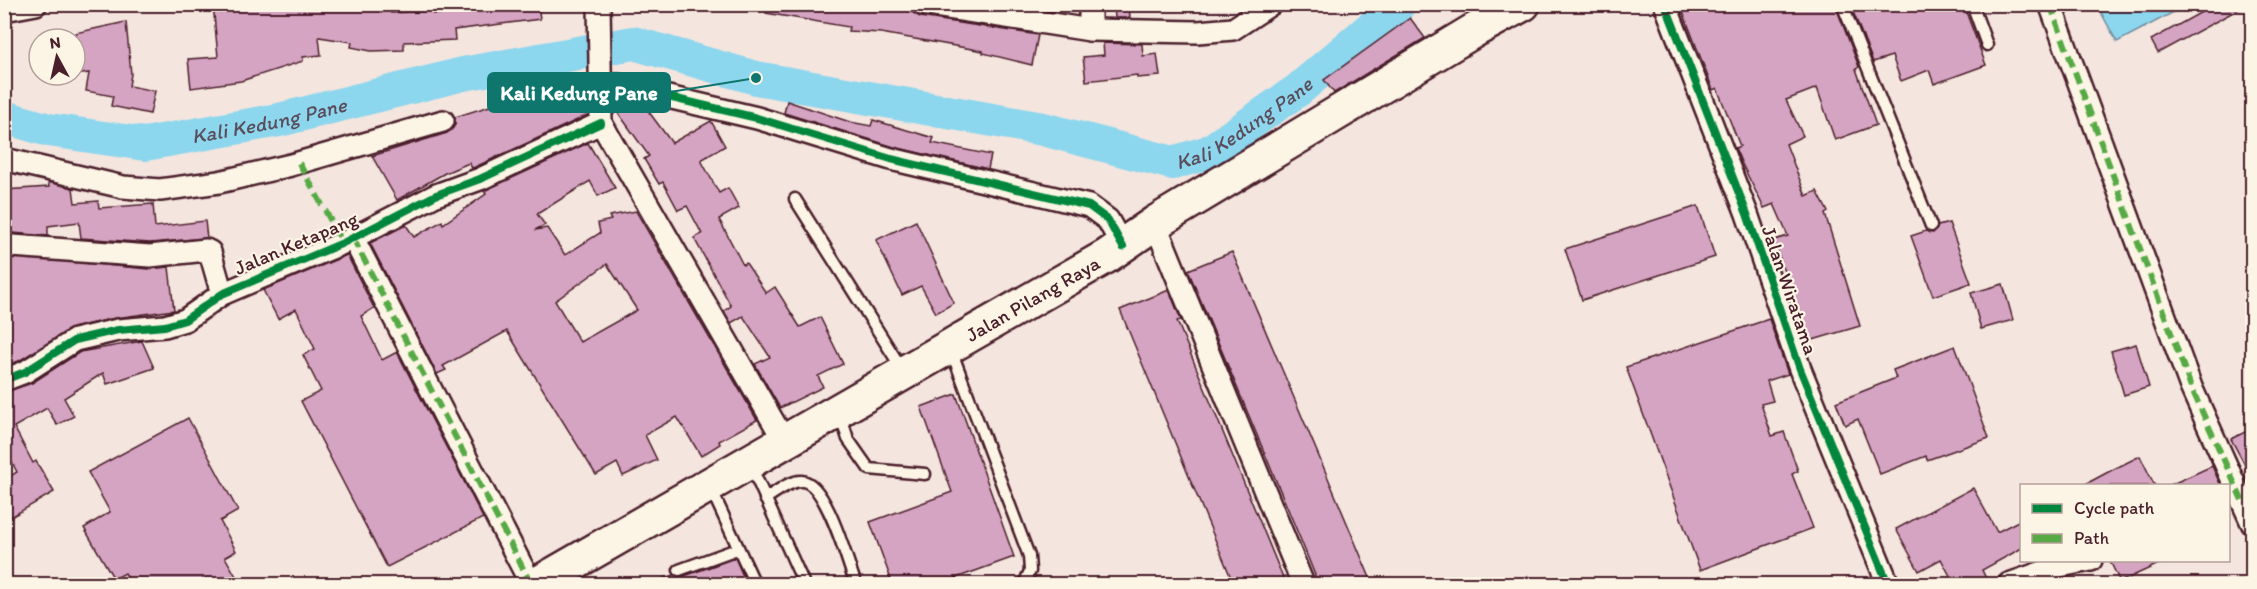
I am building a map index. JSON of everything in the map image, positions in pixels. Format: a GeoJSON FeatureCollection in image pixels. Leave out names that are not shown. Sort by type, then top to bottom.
{"type":"FeatureCollection","features":[{"type":"Feature","properties":{"kind":"highway","name":"Jalan Pilang Raya"},"geometry":{"type":"LineString","coordinates":[[546,582],[1123,247],[1155,222],[1523,4]]}},
{"type":"Feature","properties":{"kind":"street"},"geometry":{"type":"LineString","coordinates":[[922,4],[1090,30],[1214,32],[1233,29],[1271,4]]}},
{"type":"Feature","properties":{"kind":"street"},"geometry":{"type":"LineString","coordinates":[[1090,4],[1090,30]]}},
{"type":"Feature","properties":{"kind":"street","name":"Jalan Wiratama"},"geometry":{"type":"LineString","coordinates":[[1665,4],[1747,214],[1800,369],[1888,585]]}},
{"type":"Feature","properties":{"kind":"street"},"geometry":{"type":"LineString","coordinates":[[2049,4],[2191,387],[2253,523]]}},
{"type":"Feature","properties":{"kind":"street"},"geometry":{"type":"LineString","coordinates":[[599,9],[601,123],[785,442]]}},
{"type":"Feature","properties":{"kind":"street"},"geometry":{"type":"LineString","coordinates":[[600,76],[757,117],[891,159],[1089,206],[1108,220],[1123,247]]}},
{"type":"Feature","properties":{"kind":"street"},"geometry":{"type":"LineString","coordinates":[[4,159],[123,187],[160,190],[219,182],[299,163],[443,121]]}},
{"type":"Feature","properties":{"kind":"street","name":"Jalan Ketapang"},"geometry":{"type":"LineString","coordinates":[[4,381],[25,372],[75,340],[118,330],[165,326],[185,320],[222,294],[260,276],[297,264],[436,195],[480,179],[601,123]]}},
{"type":"Feature","properties":{"kind":"street"},"geometry":{"type":"LineString","coordinates":[[1155,222],[1303,585]]}},
{"type":"Feature","properties":{"kind":"street"},"geometry":{"type":"LineString","coordinates":[[352,238],[546,582]]}},
{"type":"Feature","properties":{"kind":"street"},"geometry":{"type":"LineString","coordinates":[[12,246],[150,256],[206,250],[210,252],[222,294]]}},
{"type":"Feature","properties":{"kind":"street"},"geometry":{"type":"LineString","coordinates":[[2009,585],[2060,566],[2085,562]]}},
{"type":"Feature","properties":{"kind":"lane"},"geometry":{"type":"LineString","coordinates":[[1842,4],[1930,226]]}},
{"type":"Feature","properties":{"kind":"lane"},"geometry":{"type":"LineString","coordinates":[[1972,4],[1987,45]]}},
{"type":"Feature","properties":{"kind":"lane"},"geometry":{"type":"LineString","coordinates":[[795,199],[905,373]]}},
{"type":"Feature","properties":{"kind":"lane"},"geometry":{"type":"LineString","coordinates":[[950,347],[1029,556],[1030,571],[1024,585]]}},
{"type":"Feature","properties":{"kind":"lane"},"geometry":{"type":"LineString","coordinates":[[839,411],[848,440],[869,469],[924,474]]}},
{"type":"Feature","properties":{"kind":"lane"},"geometry":{"type":"LineString","coordinates":[[749,463],[804,585]]}},
{"type":"Feature","properties":{"kind":"lane"},"geometry":{"type":"LineString","coordinates":[[765,499],[794,482],[804,481],[813,485],[828,510],[855,582]]}},
{"type":"Feature","properties":{"kind":"lane"},"geometry":{"type":"LineString","coordinates":[[710,486],[755,585]]}},
{"type":"Feature","properties":{"kind":"lane"},"geometry":{"type":"LineString","coordinates":[[679,570],[737,549]]}},
{"type":"Feature","properties":{"kind":"water"},"geometry":{"type":"Polygon","coordinates":[[[2097,5],[2187,5],[2117,42],[2097,5]]]}},
{"type":"Feature","properties":{"kind":"building"},"geometry":{"type":"Polygon","coordinates":[[[213,4],[394,4],[391,13],[433,11],[433,14],[475,12],[474,4],[538,4],[540,19],[454,30],[455,40],[404,42],[404,50],[371,51],[351,47],[352,42],[319,37],[321,55],[303,57],[303,61],[241,81],[191,88],[188,59],[218,57],[213,4]]]}},
{"type":"Feature","properties":{"kind":"building"},"geometry":{"type":"Polygon","coordinates":[[[766,4],[877,4],[912,12],[920,17],[1038,35],[1032,65],[983,53],[983,51],[881,33],[848,31],[849,27],[766,13],[766,4]]]}},
{"type":"Feature","properties":{"kind":"building"},"geometry":{"type":"Polygon","coordinates":[[[1114,4],[1129,4],[1130,18],[1115,18],[1114,4]]]}},
{"type":"Feature","properties":{"kind":"building"},"geometry":{"type":"Polygon","coordinates":[[[1680,4],[1835,4],[1859,67],[1856,69],[1876,125],[1835,140],[1817,88],[1786,100],[1803,136],[1786,144],[1806,196],[1817,191],[1828,212],[1825,214],[1860,326],[1806,342],[1774,240],[1788,236],[1774,204],[1764,208],[1742,164],[1735,148],[1740,146],[1717,88],[1713,90],[1680,4]]]}},
{"type":"Feature","properties":{"kind":"building"},"geometry":{"type":"Polygon","coordinates":[[[1850,4],[1963,4],[1986,65],[1934,84],[1929,70],[1901,81],[1892,56],[1873,62],[1850,4]]]}},
{"type":"Feature","properties":{"kind":"building"},"geometry":{"type":"Polygon","coordinates":[[[2216,4],[2248,4],[2158,53],[2151,40],[2216,4]]]}},
{"type":"Feature","properties":{"kind":"building"},"geometry":{"type":"Polygon","coordinates":[[[1410,18],[1425,38],[1334,93],[1324,80],[1410,18]]]}},
{"type":"Feature","properties":{"kind":"building"},"geometry":{"type":"Polygon","coordinates":[[[126,22],[131,74],[129,86],[155,91],[150,114],[111,106],[113,96],[86,91],[89,73],[87,73],[87,30],[126,22]]]}},
{"type":"Feature","properties":{"kind":"building"},"geometry":{"type":"Polygon","coordinates":[[[1103,43],[1142,44],[1143,56],[1157,54],[1160,76],[1137,78],[1137,75],[1086,81],[1083,57],[1104,55],[1103,43]]]}},
{"type":"Feature","properties":{"kind":"building"},"geometry":{"type":"Polygon","coordinates":[[[586,88],[588,115],[475,167],[472,168],[469,163],[445,173],[397,200],[372,156],[447,133],[455,125],[455,117],[512,99],[515,107],[532,100],[533,103],[557,94],[586,88]]]}},
{"type":"Feature","properties":{"kind":"building"},"geometry":{"type":"Polygon","coordinates":[[[613,97],[643,104],[672,143],[711,121],[725,146],[701,160],[719,193],[728,188],[739,208],[719,219],[743,265],[746,263],[766,293],[775,287],[800,327],[820,317],[843,364],[818,376],[823,387],[780,408],[755,364],[770,357],[743,316],[731,323],[724,311],[731,306],[694,238],[702,234],[687,206],[678,210],[663,182],[659,184],[644,159],[649,156],[617,111],[614,114],[613,97]]]}},
{"type":"Feature","properties":{"kind":"building"},"geometry":{"type":"Polygon","coordinates":[[[787,101],[850,122],[871,126],[873,120],[934,138],[932,143],[991,155],[988,169],[894,147],[784,113],[787,101]]]}},
{"type":"Feature","properties":{"kind":"building"},"geometry":{"type":"Polygon","coordinates":[[[588,143],[615,188],[598,196],[590,181],[537,214],[545,225],[535,230],[547,228],[565,255],[600,233],[598,223],[611,220],[609,216],[636,211],[757,420],[719,441],[720,444],[701,456],[677,417],[645,435],[657,460],[623,476],[617,463],[596,475],[507,331],[443,366],[446,370],[437,374],[370,243],[406,225],[414,237],[442,221],[443,224],[486,194],[484,191],[588,143]],[[607,264],[555,301],[580,342],[637,310],[607,264]]]}},
{"type":"Feature","properties":{"kind":"building"},"geometry":{"type":"Polygon","coordinates":[[[48,182],[73,188],[75,203],[98,201],[99,208],[153,204],[155,227],[205,221],[207,238],[150,243],[81,238],[79,222],[48,226],[48,236],[13,233],[4,236],[4,190],[49,187],[48,182]]]}},
{"type":"Feature","properties":{"kind":"building"},"geometry":{"type":"Polygon","coordinates":[[[1698,206],[1715,257],[1582,300],[1565,249],[1698,206]]]}},
{"type":"Feature","properties":{"kind":"building"},"geometry":{"type":"Polygon","coordinates":[[[916,221],[954,303],[936,313],[921,286],[902,295],[876,240],[916,221]]]}},
{"type":"Feature","properties":{"kind":"building"},"geometry":{"type":"Polygon","coordinates":[[[1949,223],[1971,283],[1933,296],[1911,236],[1926,231],[1933,233],[1938,226],[1949,223]]]}},
{"type":"Feature","properties":{"kind":"building"},"geometry":{"type":"Polygon","coordinates":[[[1232,252],[1373,585],[1319,585],[1188,270],[1232,252]]]}},
{"type":"Feature","properties":{"kind":"building"},"geometry":{"type":"Polygon","coordinates":[[[347,255],[374,308],[361,316],[382,360],[397,352],[483,518],[387,567],[301,401],[321,391],[303,355],[315,349],[296,309],[278,319],[263,290],[347,255]]]}},
{"type":"Feature","properties":{"kind":"building"},"geometry":{"type":"Polygon","coordinates":[[[4,256],[149,269],[169,267],[174,310],[115,318],[72,328],[19,361],[4,366],[4,256]]]}},
{"type":"Feature","properties":{"kind":"building"},"geometry":{"type":"Polygon","coordinates":[[[2003,284],[2013,320],[1981,329],[1971,293],[2003,284]]]}},
{"type":"Feature","properties":{"kind":"building"},"geometry":{"type":"Polygon","coordinates":[[[1169,290],[1181,320],[1177,321],[1286,585],[1234,585],[1120,310],[1169,290]]]}},
{"type":"Feature","properties":{"kind":"building"},"geometry":{"type":"Polygon","coordinates":[[[1769,319],[1788,374],[1767,381],[1773,401],[1761,404],[1772,436],[1784,432],[1798,471],[1792,474],[1813,528],[1700,570],[1626,367],[1769,319]]]}},
{"type":"Feature","properties":{"kind":"building"},"geometry":{"type":"Polygon","coordinates":[[[142,341],[154,368],[107,384],[103,373],[64,398],[74,416],[57,425],[47,408],[14,427],[33,463],[36,461],[54,492],[4,521],[4,480],[17,472],[4,447],[4,392],[32,383],[80,352],[142,341]]]}},
{"type":"Feature","properties":{"kind":"building"},"geometry":{"type":"Polygon","coordinates":[[[2136,344],[2149,387],[2124,395],[2111,351],[2136,344]]]}},
{"type":"Feature","properties":{"kind":"building"},"geometry":{"type":"Polygon","coordinates":[[[1955,346],[1989,438],[1927,460],[1926,456],[1880,474],[1858,419],[1845,425],[1836,402],[1896,378],[1893,370],[1955,346]]]}},
{"type":"Feature","properties":{"kind":"building"},"geometry":{"type":"Polygon","coordinates":[[[956,394],[1014,557],[956,578],[959,585],[893,585],[870,522],[952,492],[921,407],[956,394]]]}},
{"type":"Feature","properties":{"kind":"building"},"geometry":{"type":"Polygon","coordinates":[[[188,418],[238,511],[220,521],[236,551],[225,557],[241,585],[132,585],[125,573],[114,579],[84,528],[110,512],[88,472],[188,418]]]}},
{"type":"Feature","properties":{"kind":"building"},"geometry":{"type":"Polygon","coordinates":[[[2253,428],[2253,480],[2231,439],[2253,428]]]}},
{"type":"Feature","properties":{"kind":"building"},"geometry":{"type":"Polygon","coordinates":[[[2140,456],[2154,484],[2086,484],[2140,456]]]}},
{"type":"Feature","properties":{"kind":"building"},"geometry":{"type":"Polygon","coordinates":[[[2212,466],[2220,484],[2172,484],[2212,466]]]}},
{"type":"Feature","properties":{"kind":"building"},"geometry":{"type":"Polygon","coordinates":[[[1973,488],[1997,532],[2020,520],[2020,549],[1982,570],[1989,585],[1955,585],[1941,559],[1919,571],[1896,529],[1973,488]]]}},
{"type":"Feature","properties":{"kind":"building"},"geometry":{"type":"Polygon","coordinates":[[[735,558],[747,585],[655,585],[655,581],[674,575],[682,577],[735,558]]]}},
{"type":"Feature","properties":{"kind":"building"},"geometry":{"type":"Polygon","coordinates":[[[2110,562],[2163,562],[2120,582],[2110,562]]]}},
{"type":"Feature","properties":{"kind":"waterway","name":"Kali Kedung Pane"},"geometry":{"type":"LineString","coordinates":[[4,117],[49,130],[145,144],[279,120],[463,74],[633,43],[756,78],[1043,129],[1173,163],[1209,152],[1298,90],[1399,4]]}},
{"type":"Feature","properties":{"kind":"marked path"},"geometry":{"type":"LineString","coordinates":[[2050,4],[2191,387],[2242,500]]}},
{"type":"Feature","properties":{"kind":"marked path"},"geometry":{"type":"LineString","coordinates":[[299,163],[343,243]]}},
{"type":"Feature","properties":{"kind":"marked path"},"geometry":{"type":"LineString","coordinates":[[353,238],[531,584]]}},
{"type":"Feature","properties":{"kind":"cycle path"},"geometry":{"type":"LineString","coordinates":[[1665,4],[1747,214],[1800,369],[1888,584]]}},
{"type":"Feature","properties":{"kind":"cycle path"},"geometry":{"type":"LineString","coordinates":[[600,81],[757,118],[891,159],[1089,206],[1108,220],[1123,247]]}},
{"type":"Feature","properties":{"kind":"cycle path"},"geometry":{"type":"LineString","coordinates":[[4,380],[25,372],[75,340],[118,330],[165,326],[185,320],[222,294],[343,243],[436,195],[480,179],[601,123]]}},
{"type":"Feature","properties":{"kind":"place","name":"Kali Kedung Pane"},"geometry":{"type":"Point","coordinates":[756,78]}}]}
